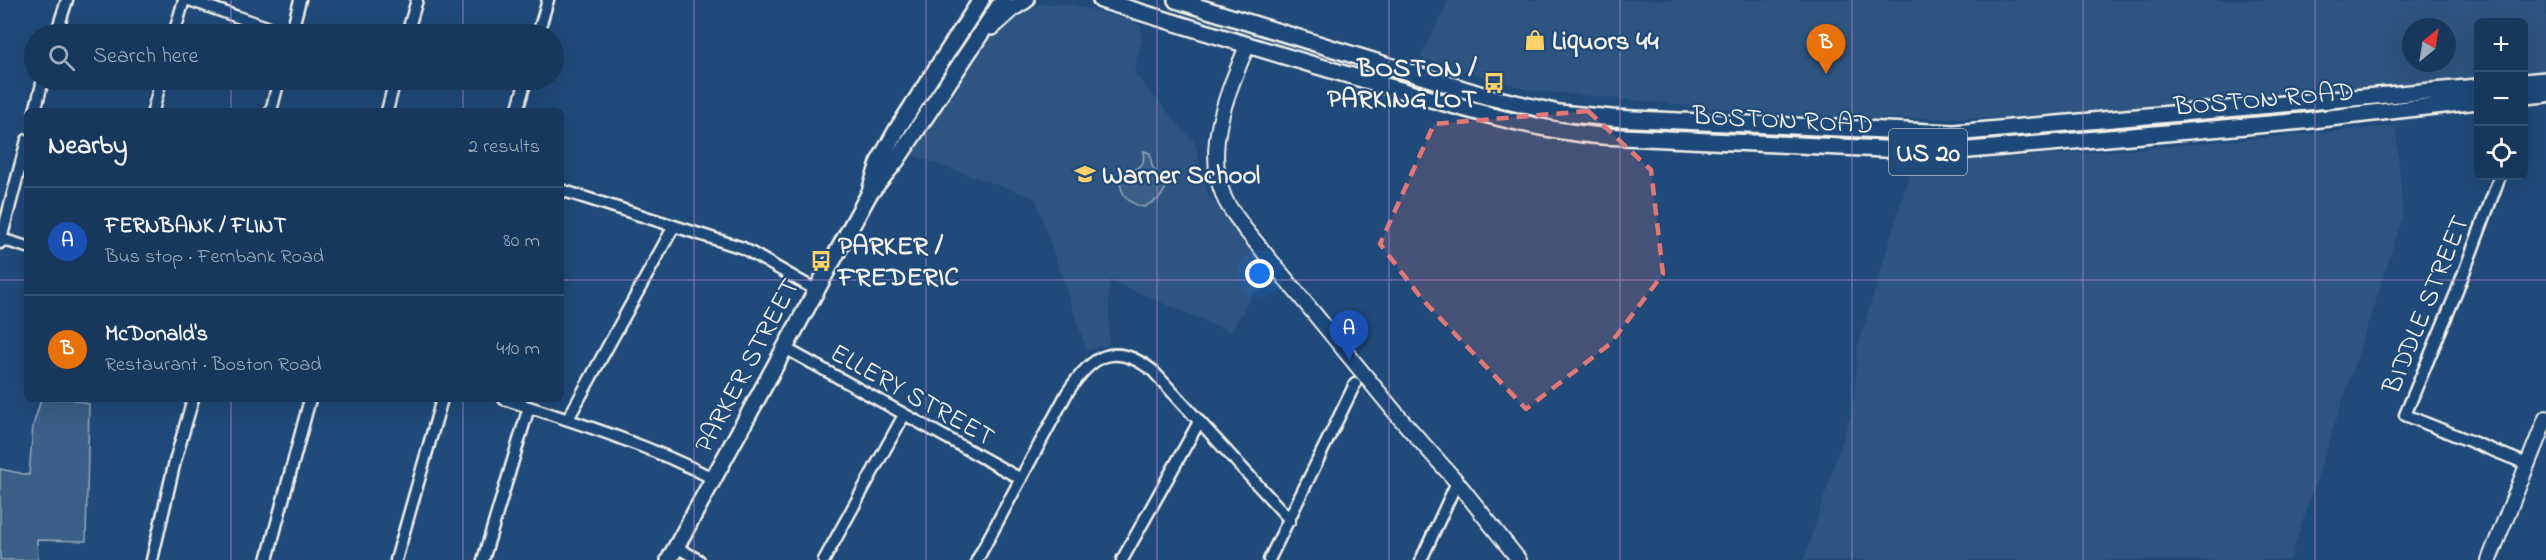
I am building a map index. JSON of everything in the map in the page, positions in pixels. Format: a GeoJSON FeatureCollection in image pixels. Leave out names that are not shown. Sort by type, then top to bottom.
{"type":"FeatureCollection","features":[{"type":"Feature","properties":{"kind":"main road"},"geometry":{"type":"LineString","coordinates":[[962,30],[969,17],[973,0]]}},
{"type":"Feature","properties":{"kind":"main road","name":"PARKER STREET"},"geometry":{"type":"LineString","coordinates":[[869,194],[877,167],[898,128],[981,0]]}},
{"type":"Feature","properties":{"kind":"main road","name":"PARKER STREET"},"geometry":{"type":"LineString","coordinates":[[673,554],[783,347],[869,194],[896,161],[1003,0]]}},
{"type":"Feature","properties":{"kind":"main road"},"geometry":{"type":"LineString","coordinates":[[973,46],[1013,8],[1026,0]]}},
{"type":"Feature","properties":{"kind":"main road","name":"BOSTON ROAD"},"geometry":{"type":"LineString","coordinates":[[1101,0],[1247,46],[1497,118],[1553,130],[1601,136],[1929,152],[1983,150],[2303,121],[2474,101]]}},
{"type":"Feature","properties":{"kind":"main road","name":"BOSTON ROAD"},"geometry":{"type":"LineString","coordinates":[[1176,0],[1489,97],[1550,111],[1612,118],[1954,133],[2474,87]]}},
{"type":"Feature","properties":{"kind":"main road"},"geometry":{"type":"LineString","coordinates":[[1247,46],[1228,92],[1216,140],[1216,168],[1224,197],[1244,228],[1399,417],[1457,482],[1519,560]]}},
{"type":"Feature","properties":{"kind":"main road"},"geometry":{"type":"LineString","coordinates":[[2528,82],[2546,80]]}},
{"type":"Feature","properties":{"kind":"main road"},"geometry":{"type":"LineString","coordinates":[[2528,96],[2546,94]]}},
{"type":"Feature","properties":{"kind":"main road"},"geometry":{"type":"LineString","coordinates":[[2489,560],[2527,464],[2543,435],[2546,418]]}},
{"type":"Feature","properties":{"kind":"street"},"geometry":{"type":"LineString","coordinates":[[59,24],[67,0]]}},
{"type":"Feature","properties":{"kind":"street"},"geometry":{"type":"LineString","coordinates":[[177,24],[184,0]]}},
{"type":"Feature","properties":{"kind":"street"},"geometry":{"type":"LineString","coordinates":[[189,0],[260,24]]}},
{"type":"Feature","properties":{"kind":"street"},"geometry":{"type":"LineString","coordinates":[[292,24],[300,0]]}},
{"type":"Feature","properties":{"kind":"street"},"geometry":{"type":"LineString","coordinates":[[410,24],[417,0]]}},
{"type":"Feature","properties":{"kind":"street"},"geometry":{"type":"LineString","coordinates":[[541,24],[548,0]]}},
{"type":"Feature","properties":{"kind":"street"},"geometry":{"type":"LineString","coordinates":[[36,108],[40,90]]}},
{"type":"Feature","properties":{"kind":"street"},"geometry":{"type":"LineString","coordinates":[[154,108],[158,90]]}},
{"type":"Feature","properties":{"kind":"street"},"geometry":{"type":"LineString","coordinates":[[272,108],[276,90]]}},
{"type":"Feature","properties":{"kind":"street"},"geometry":{"type":"LineString","coordinates":[[388,108],[392,90]]}},
{"type":"Feature","properties":{"kind":"street"},"geometry":{"type":"LineString","coordinates":[[518,108],[523,90]]}},
{"type":"Feature","properties":{"kind":"street"},"geometry":{"type":"LineString","coordinates":[[24,152],[1,241],[24,246]]}},
{"type":"Feature","properties":{"kind":"street","name":"BIDDLE STREET"},"geometry":{"type":"LineString","coordinates":[[2499,180],[2457,291],[2405,415],[2527,464]]}},
{"type":"Feature","properties":{"kind":"street"},"geometry":{"type":"LineString","coordinates":[[564,191],[743,248],[816,290]]}},
{"type":"Feature","properties":{"kind":"street"},"geometry":{"type":"LineString","coordinates":[[568,418],[674,226]]}},
{"type":"Feature","properties":{"kind":"street","name":"ELLERY STREET"},"geometry":{"type":"LineString","coordinates":[[783,347],[1021,479]]}},
{"type":"Feature","properties":{"kind":"street"},"geometry":{"type":"LineString","coordinates":[[977,560],[1081,371],[1107,354],[1121,354],[1143,362],[1153,371],[1290,520]]}},
{"type":"Feature","properties":{"kind":"street"},"geometry":{"type":"LineString","coordinates":[[1269,560],[1355,384]]}},
{"type":"Feature","properties":{"kind":"street"},"geometry":{"type":"LineString","coordinates":[[152,560],[175,461],[192,402]]}},
{"type":"Feature","properties":{"kind":"street"},"geometry":{"type":"LineString","coordinates":[[267,560],[309,402]]}},
{"type":"Feature","properties":{"kind":"street"},"geometry":{"type":"LineString","coordinates":[[396,560],[441,402]]}},
{"type":"Feature","properties":{"kind":"street"},"geometry":{"type":"LineString","coordinates":[[513,402],[568,418],[677,459],[714,478]]}},
{"type":"Feature","properties":{"kind":"street"},"geometry":{"type":"LineString","coordinates":[[483,560],[529,407]]}},
{"type":"Feature","properties":{"kind":"street"},"geometry":{"type":"LineString","coordinates":[[824,560],[904,415]]}},
{"type":"Feature","properties":{"kind":"street"},"geometry":{"type":"LineString","coordinates":[[1122,560],[1199,422]]}},
{"type":"Feature","properties":{"kind":"street"},"geometry":{"type":"LineString","coordinates":[[1421,560],[1457,482]]}},
{"type":"Feature","properties":{"kind":"street"},"geometry":{"type":"LineString","coordinates":[[673,554],[699,560]]}},
{"type":"Feature","properties":{"kind":"highlighted area"},"geometry":{"type":"Polygon","coordinates":[[[1588,111],[1651,170],[1663,274],[1610,344],[1526,409],[1421,298],[1380,244],[1434,124],[1588,111]]]}},
{"type":"Feature","properties":{"kind":"shaded area"},"geometry":{"type":"Polygon","coordinates":[[[1449,0],[2546,0],[2546,74],[2528,76],[2528,18],[2474,18],[2474,80],[2010,118],[1866,118],[1754,112],[1529,90],[1420,58],[1449,0]]]}},
{"type":"Feature","properties":{"kind":"shaded area","name":"Warner School"},"geometry":{"type":"Polygon","coordinates":[[[1039,4],[1067,4],[1131,21],[1141,26],[1142,40],[1135,64],[1136,76],[1195,143],[1208,194],[1279,285],[1254,292],[1231,332],[1109,280],[1109,344],[1087,351],[1035,198],[911,155],[978,47],[1015,16],[1039,4]]]}},
{"type":"Feature","properties":{"kind":"shaded area"},"geometry":{"type":"Polygon","coordinates":[[[2396,126],[2403,217],[2290,560],[1804,560],[1854,403],[1857,349],[1913,163],[2112,151],[2396,126]]]}},
{"type":"Feature","properties":{"kind":"shaded area"},"geometry":{"type":"Polygon","coordinates":[[[1144,151],[1150,153],[1152,166],[1166,188],[1159,199],[1144,207],[1134,204],[1127,198],[1122,191],[1120,181],[1143,163],[1144,151]]]}},
{"type":"Feature","properties":{"kind":"shaded area"},"geometry":{"type":"Polygon","coordinates":[[[40,402],[89,404],[86,541],[37,540],[38,560],[0,560],[0,469],[29,475],[33,426],[40,402]]]}},
{"type":"Feature","properties":{"kind":"place","name":"Liquors 44"},"geometry":{"type":"Point","coordinates":[1535,40]}},
{"type":"Feature","properties":{"kind":"place","name":"McDonald's"},"geometry":{"type":"Point","coordinates":[1826,74]}},
{"type":"Feature","properties":{"kind":"place","name":"BOSTON / PARKING LOT"},"geometry":{"type":"Point","coordinates":[1494,83]}},
{"type":"Feature","properties":{"kind":"place","name":"Warner School"},"geometry":{"type":"Point","coordinates":[1085,174]}},
{"type":"Feature","properties":{"kind":"place","name":"PARKER / FREDERIC"},"geometry":{"type":"Point","coordinates":[821,261]}},
{"type":"Feature","properties":{"kind":"place","name":"FERNBANK / FLINT"},"geometry":{"type":"Point","coordinates":[1349,360]}}]}
